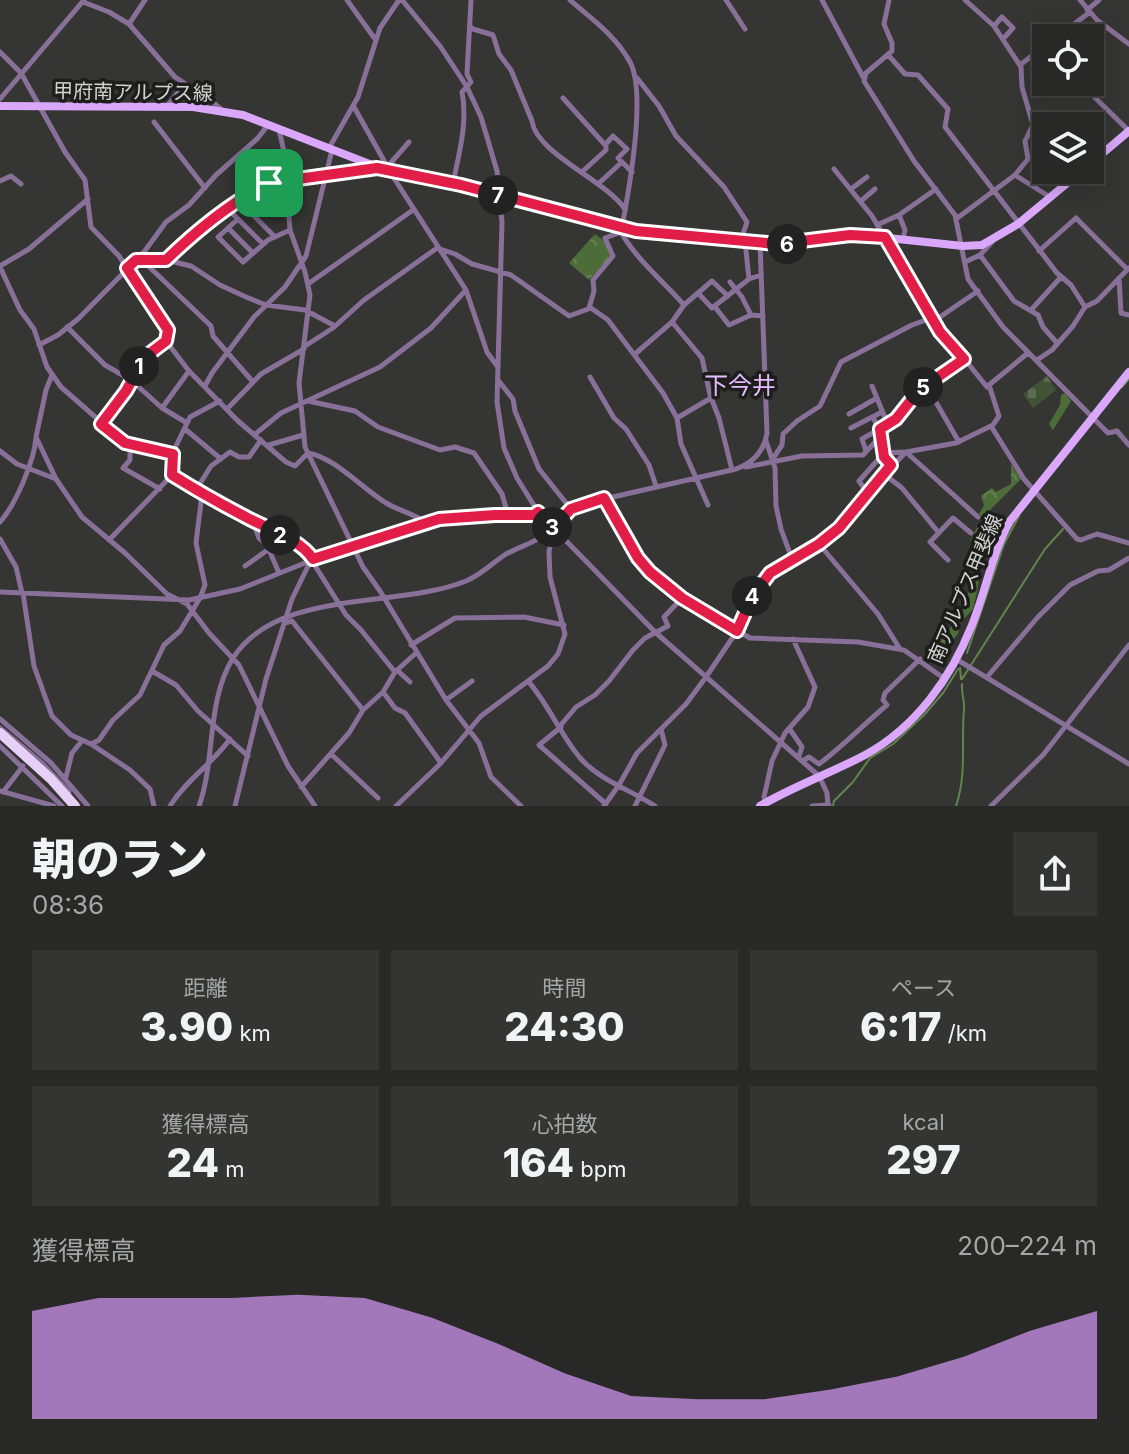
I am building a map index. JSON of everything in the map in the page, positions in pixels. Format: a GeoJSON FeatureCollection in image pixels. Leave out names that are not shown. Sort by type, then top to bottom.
{"type":"FeatureCollection","features":[{"type":"Feature","properties":{"kind":"highway"},"geometry":{"type":"LineString","coordinates":[[0,730],[75,806]]}},
{"type":"Feature","properties":{"kind":"highway"},"geometry":{"type":"LineString","coordinates":[[0,743],[31,767],[65,806]]}},
{"type":"Feature","properties":{"kind":"main road","name":"甲府南アルプス線"},"geometry":{"type":"LineString","coordinates":[[0,106],[222,110],[385,169],[453,183],[622,230],[760,243],[793,244],[850,235],[977,246],[993,241],[1018,224],[1066,184]]}},
{"type":"Feature","properties":{"kind":"main road"},"geometry":{"type":"LineString","coordinates":[[1104,152],[1129,131]]}},
{"type":"Feature","properties":{"kind":"main road","name":"南アルプス甲斐線"},"geometry":{"type":"LineString","coordinates":[[763,804],[863,756],[895,735],[920,711],[945,679],[972,625],[1005,530],[1032,490],[1129,372]]}},
{"type":"Feature","properties":{"kind":"street"},"geometry":{"type":"LineString","coordinates":[[129,24],[145,0]]}},
{"type":"Feature","properties":{"kind":"street"},"geometry":{"type":"LineString","coordinates":[[347,0],[376,40]]}},
{"type":"Feature","properties":{"kind":"street"},"geometry":{"type":"LineString","coordinates":[[205,386],[227,352],[290,281],[306,256],[331,149],[354,106],[376,40],[401,0],[440,46],[467,87],[491,145],[499,196],[498,417],[504,448],[517,478],[538,512],[655,632],[819,776],[825,785],[828,805],[812,806]]}},
{"type":"Feature","properties":{"kind":"street"},"geometry":{"type":"LineString","coordinates":[[570,0],[618,44],[676,136],[724,187],[741,211],[747,222],[743,241],[749,279]]}},
{"type":"Feature","properties":{"kind":"street"},"geometry":{"type":"LineString","coordinates":[[726,0],[745,29]]}},
{"type":"Feature","properties":{"kind":"street"},"geometry":{"type":"LineString","coordinates":[[822,0],[871,95],[956,219],[966,275],[1003,327],[1108,433],[1118,432],[1129,445]]}},
{"type":"Feature","properties":{"kind":"street"},"geometry":{"type":"LineString","coordinates":[[864,78],[866,73],[889,56],[892,43],[884,24],[889,0]]}},
{"type":"Feature","properties":{"kind":"street"},"geometry":{"type":"LineString","coordinates":[[956,219],[1015,175],[1028,159],[1025,141],[1033,125],[1024,95],[1020,65],[994,26],[965,0]]}},
{"type":"Feature","properties":{"kind":"street"},"geometry":{"type":"LineString","coordinates":[[1080,0],[1088,11],[1129,44]]}},
{"type":"Feature","properties":{"kind":"street"},"geometry":{"type":"LineString","coordinates":[[1073,24],[1099,0]]}},
{"type":"Feature","properties":{"kind":"street"},"geometry":{"type":"LineString","coordinates":[[0,99],[84,1],[129,24],[166,67],[222,110]]}},
{"type":"Feature","properties":{"kind":"street"},"geometry":{"type":"LineString","coordinates":[[453,183],[464,116],[462,92],[471,82],[467,74],[469,2]]}},
{"type":"Feature","properties":{"kind":"street"},"geometry":{"type":"LineString","coordinates":[[994,26],[1002,17],[1013,28],[1003,39]]}},
{"type":"Feature","properties":{"kind":"street"},"geometry":{"type":"LineString","coordinates":[[470,26],[493,35],[541,141],[569,164],[583,171],[625,209]]}},
{"type":"Feature","properties":{"kind":"street"},"geometry":{"type":"LineString","coordinates":[[0,52],[21,73],[65,152],[85,180],[91,227],[127,268],[168,330],[166,341],[145,357],[101,424]]}},
{"type":"Feature","properties":{"kind":"street"},"geometry":{"type":"LineString","coordinates":[[889,56],[905,74],[918,75],[948,109],[945,127],[1039,251],[1071,285],[1085,307]]}},
{"type":"Feature","properties":{"kind":"street"},"geometry":{"type":"LineString","coordinates":[[1020,65],[1032,56]]}},
{"type":"Feature","properties":{"kind":"street"},"geometry":{"type":"LineString","coordinates":[[636,77],[632,172],[622,230],[630,249],[645,261],[684,305]]}},
{"type":"Feature","properties":{"kind":"street"},"geometry":{"type":"LineString","coordinates":[[166,107],[185,84]]}},
{"type":"Feature","properties":{"kind":"street"},"geometry":{"type":"LineString","coordinates":[[1093,96],[1129,131]]}},
{"type":"Feature","properties":{"kind":"street"},"geometry":{"type":"LineString","coordinates":[[563,98],[605,145],[606,150],[583,171]]}},
{"type":"Feature","properties":{"kind":"street"},"geometry":{"type":"LineString","coordinates":[[354,106],[385,169],[466,290],[487,352],[497,366]]}},
{"type":"Feature","properties":{"kind":"street"},"geometry":{"type":"LineString","coordinates":[[154,122],[205,188]]}},
{"type":"Feature","properties":{"kind":"street"},"geometry":{"type":"LineString","coordinates":[[39,345],[67,327],[139,260],[166,222],[189,205],[268,125]]}},
{"type":"Feature","properties":{"kind":"street"},"geometry":{"type":"LineString","coordinates":[[279,129],[290,230],[308,284],[310,312],[299,383],[304,402],[303,435],[308,453],[363,567],[446,700],[479,743],[491,777],[521,806]]}},
{"type":"Feature","properties":{"kind":"street"},"geometry":{"type":"LineString","coordinates":[[605,145],[613,136],[627,149],[618,158],[632,172]]}},
{"type":"Feature","properties":{"kind":"street"},"geometry":{"type":"LineString","coordinates":[[166,260],[197,231],[269,183],[385,169],[409,142]]}},
{"type":"Feature","properties":{"kind":"street"},"geometry":{"type":"LineString","coordinates":[[598,184],[622,162]]}},
{"type":"Feature","properties":{"kind":"street"},"geometry":{"type":"LineString","coordinates":[[834,169],[885,237],[933,320],[988,388],[999,416],[991,426],[959,442],[884,453],[859,481],[867,492]]}},
{"type":"Feature","properties":{"kind":"street"},"geometry":{"type":"LineString","coordinates":[[1015,175],[1050,197]]}},
{"type":"Feature","properties":{"kind":"street"},"geometry":{"type":"LineString","coordinates":[[0,181],[11,176],[21,184]]}},
{"type":"Feature","properties":{"kind":"street"},"geometry":{"type":"LineString","coordinates":[[851,189],[867,177]]}},
{"type":"Feature","properties":{"kind":"street"},"geometry":{"type":"LineString","coordinates":[[861,201],[875,189]]}},
{"type":"Feature","properties":{"kind":"street"},"geometry":{"type":"LineString","coordinates":[[877,225],[899,215],[936,189]]}},
{"type":"Feature","properties":{"kind":"street"},"geometry":{"type":"LineString","coordinates":[[1,266],[29,249],[88,199]]}},
{"type":"Feature","properties":{"kind":"street"},"geometry":{"type":"LineString","coordinates":[[239,201],[275,237]]}},
{"type":"Feature","properties":{"kind":"street"},"geometry":{"type":"LineString","coordinates":[[228,209],[263,244]]}},
{"type":"Feature","properties":{"kind":"street"},"geometry":{"type":"LineString","coordinates":[[308,284],[413,210]]}},
{"type":"Feature","properties":{"kind":"street"},"geometry":{"type":"LineString","coordinates":[[899,215],[905,230],[903,239]]}},
{"type":"Feature","properties":{"kind":"street"},"geometry":{"type":"LineString","coordinates":[[1037,360],[1073,326],[1085,307],[1097,301],[1128,269],[1076,218],[1039,251]]}},
{"type":"Feature","properties":{"kind":"street"},"geometry":{"type":"LineString","coordinates":[[238,219],[218,237],[243,262],[263,244],[290,230]]}},
{"type":"Feature","properties":{"kind":"street"},"geometry":{"type":"LineString","coordinates":[[228,228],[253,253]]}},
{"type":"Feature","properties":{"kind":"street"},"geometry":{"type":"LineString","coordinates":[[589,308],[594,291],[593,280],[612,259],[605,238],[622,230]]}},
{"type":"Feature","properties":{"kind":"street"},"geometry":{"type":"LineString","coordinates":[[965,262],[980,255],[993,241]]}},
{"type":"Feature","properties":{"kind":"street"},"geometry":{"type":"LineString","coordinates":[[760,243],[766,440],[773,461],[776,506],[792,559]]}},
{"type":"Feature","properties":{"kind":"street"},"geometry":{"type":"LineString","coordinates":[[437,248],[472,264],[511,275],[569,316],[589,308],[606,317],[663,393],[677,418],[681,444],[708,505]]}},
{"type":"Feature","properties":{"kind":"street"},"geometry":{"type":"LineString","coordinates":[[227,409],[261,374],[335,326],[364,300],[437,248]]}},
{"type":"Feature","properties":{"kind":"street"},"geometry":{"type":"LineString","coordinates":[[980,255],[1014,301],[1038,315],[1057,343]]}},
{"type":"Feature","properties":{"kind":"street"},"geometry":{"type":"LineString","coordinates":[[0,256],[1,266],[20,310],[34,329],[52,375],[61,387],[118,439],[130,445],[173,454]]}},
{"type":"Feature","properties":{"kind":"street"},"geometry":{"type":"LineString","coordinates":[[139,260],[166,260],[191,266],[220,285],[266,305],[310,312],[335,326]]}},
{"type":"Feature","properties":{"kind":"street"},"geometry":{"type":"LineString","coordinates":[[139,260],[211,326],[213,336],[253,382]]}},
{"type":"Feature","properties":{"kind":"street"},"geometry":{"type":"LineString","coordinates":[[715,307],[749,279],[761,275]]}},
{"type":"Feature","properties":{"kind":"street"},"geometry":{"type":"LineString","coordinates":[[1031,310],[1061,277]]}},
{"type":"Feature","properties":{"kind":"street"},"geometry":{"type":"LineString","coordinates":[[1119,278],[1121,313],[1129,315]]}},
{"type":"Feature","properties":{"kind":"street"},"geometry":{"type":"LineString","coordinates":[[635,354],[712,281],[728,296]]}},
{"type":"Feature","properties":{"kind":"street"},"geometry":{"type":"LineString","coordinates":[[730,282],[751,315]]}},
{"type":"Feature","properties":{"kind":"street"},"geometry":{"type":"LineString","coordinates":[[254,435],[281,413],[380,367],[431,328],[466,290]]}},
{"type":"Feature","properties":{"kind":"street"},"geometry":{"type":"LineString","coordinates":[[773,461],[782,445],[783,434],[820,406],[841,362],[912,325],[933,320],[978,291]]}},
{"type":"Feature","properties":{"kind":"street"},"geometry":{"type":"LineString","coordinates":[[698,293],[712,308],[715,307],[729,325],[751,315],[763,316]]}},
{"type":"Feature","properties":{"kind":"street"},"geometry":{"type":"LineString","coordinates":[[672,322],[702,358],[732,470]]}},
{"type":"Feature","properties":{"kind":"street"},"geometry":{"type":"LineString","coordinates":[[67,327],[105,365],[131,380],[221,459]]}},
{"type":"Feature","properties":{"kind":"street"},"geometry":{"type":"LineString","coordinates":[[166,341],[189,371],[286,462],[295,466],[308,453]]}},
{"type":"Feature","properties":{"kind":"street"},"geometry":{"type":"LineString","coordinates":[[988,388],[991,382],[1028,353]]}},
{"type":"Feature","properties":{"kind":"street"},"geometry":{"type":"LineString","coordinates":[[866,451],[862,439],[896,419],[910,399],[964,359]]}},
{"type":"Feature","properties":{"kind":"street"},"geometry":{"type":"LineString","coordinates":[[162,408],[189,371]]}},
{"type":"Feature","properties":{"kind":"street"},"geometry":{"type":"LineString","coordinates":[[0,522],[11,507],[35,455],[36,437],[52,375]]}},
{"type":"Feature","properties":{"kind":"street"},"geometry":{"type":"LineString","coordinates":[[590,377],[614,418],[626,429],[649,465],[656,486]]}},
{"type":"Feature","properties":{"kind":"street"},"geometry":{"type":"LineString","coordinates":[[497,380],[513,399],[539,469],[571,509]]}},
{"type":"Feature","properties":{"kind":"street"},"geometry":{"type":"LineString","coordinates":[[926,385],[959,442]]}},
{"type":"Feature","properties":{"kind":"street"},"geometry":{"type":"LineString","coordinates":[[872,386],[888,425]]}},
{"type":"Feature","properties":{"kind":"street"},"geometry":{"type":"LineString","coordinates":[[677,418],[711,398]]}},
{"type":"Feature","properties":{"kind":"street"},"geometry":{"type":"LineString","coordinates":[[849,414],[877,398]]}},
{"type":"Feature","properties":{"kind":"street"},"geometry":{"type":"LineString","coordinates":[[109,540],[172,475],[173,454],[193,414],[220,401]]}},
{"type":"Feature","properties":{"kind":"street"},"geometry":{"type":"LineString","coordinates":[[304,402],[355,411],[378,427],[440,450],[455,447],[474,453],[502,494],[508,515]]}},
{"type":"Feature","properties":{"kind":"street"},"geometry":{"type":"LineString","coordinates":[[858,409],[865,422]]}},
{"type":"Feature","properties":{"kind":"street"},"geometry":{"type":"LineString","coordinates":[[851,428],[882,412]]}},
{"type":"Feature","properties":{"kind":"street"},"geometry":{"type":"LineString","coordinates":[[873,417],[891,465]]}},
{"type":"Feature","properties":{"kind":"street"},"geometry":{"type":"LineString","coordinates":[[991,426],[1032,490],[1077,539],[1097,534],[1129,543]]}},
{"type":"Feature","properties":{"kind":"street"},"geometry":{"type":"LineString","coordinates":[[268,445],[303,435]]}},
{"type":"Feature","properties":{"kind":"street"},"geometry":{"type":"LineString","coordinates":[[36,437],[56,479],[82,517],[167,594],[193,610],[209,633],[234,658],[270,731],[315,806]]}},
{"type":"Feature","properties":{"kind":"street"},"geometry":{"type":"LineString","coordinates":[[199,806],[221,683],[234,658],[257,633],[285,620],[339,606],[469,580],[498,559],[553,528],[571,509],[604,498],[802,456],[863,455],[881,439]]}},
{"type":"Feature","properties":{"kind":"street"},"geometry":{"type":"LineString","coordinates":[[196,490],[211,466],[230,452],[239,457],[249,457],[261,440]]}},
{"type":"Feature","properties":{"kind":"street"},"geometry":{"type":"LineString","coordinates":[[741,468],[756,457],[766,440]]}},
{"type":"Feature","properties":{"kind":"street"},"geometry":{"type":"LineString","coordinates":[[130,445],[130,460],[123,468],[160,489]]}},
{"type":"Feature","properties":{"kind":"street"},"geometry":{"type":"LineString","coordinates":[[0,451],[27,469],[56,479]]}},
{"type":"Feature","properties":{"kind":"street"},"geometry":{"type":"LineString","coordinates":[[682,598],[664,617],[668,626],[655,632],[633,650],[609,681],[576,707],[561,726],[539,745],[605,805],[637,753],[686,704],[706,677],[737,631],[752,597],[770,573],[819,544],[839,528],[867,492],[906,452]]}},
{"type":"Feature","properties":{"kind":"street"},"geometry":{"type":"LineString","coordinates":[[906,452],[978,517]]}},
{"type":"Feature","properties":{"kind":"street"},"geometry":{"type":"LineString","coordinates":[[308,453],[329,460],[385,502],[414,514],[426,523]]}},
{"type":"Feature","properties":{"kind":"street"},"geometry":{"type":"LineString","coordinates":[[884,474],[902,488],[939,533]]}},
{"type":"Feature","properties":{"kind":"street"},"geometry":{"type":"LineString","coordinates":[[172,475],[309,553],[339,606],[396,671],[410,682]]}},
{"type":"Feature","properties":{"kind":"street"},"geometry":{"type":"LineString","coordinates":[[91,744],[99,740],[113,720],[136,701],[164,645],[180,631],[200,598],[205,585],[196,543],[202,494]]}},
{"type":"Feature","properties":{"kind":"street"},"geometry":{"type":"LineString","coordinates":[[604,498],[643,565],[682,598],[750,638],[858,642],[900,649],[920,659],[945,679]]}},
{"type":"Feature","properties":{"kind":"street"},"geometry":{"type":"LineString","coordinates":[[0,592],[200,598],[240,589],[354,545],[439,519],[534,515],[538,512]]}},
{"type":"Feature","properties":{"kind":"street"},"geometry":{"type":"LineString","coordinates":[[948,560],[930,542],[953,518],[971,533]]}},
{"type":"Feature","properties":{"kind":"street"},"geometry":{"type":"LineString","coordinates":[[252,521],[279,573]]}},
{"type":"Feature","properties":{"kind":"street"},"geometry":{"type":"LineString","coordinates":[[396,806],[441,763],[491,707],[528,681],[558,654],[563,642],[564,625],[548,562],[553,528]]}},
{"type":"Feature","properties":{"kind":"street"},"geometry":{"type":"LineString","coordinates":[[0,539],[16,567],[37,679],[52,716],[61,728],[81,742],[91,744],[123,764],[150,789],[154,806]]}},
{"type":"Feature","properties":{"kind":"street"},"geometry":{"type":"LineString","coordinates":[[819,544],[878,614],[900,649]]}},
{"type":"Feature","properties":{"kind":"street"},"geometry":{"type":"LineString","coordinates":[[245,566],[269,549]]}},
{"type":"Feature","properties":{"kind":"street"},"geometry":{"type":"LineString","coordinates":[[987,677],[1070,585],[1098,571],[1109,570],[1129,558]]}},
{"type":"Feature","properties":{"kind":"street"},"geometry":{"type":"LineString","coordinates":[[235,806],[258,704],[285,620],[312,560]]}},
{"type":"Feature","properties":{"kind":"street"},"geometry":{"type":"LineString","coordinates":[[411,645],[455,618],[524,617],[564,625]]}},
{"type":"Feature","properties":{"kind":"street"},"geometry":{"type":"LineString","coordinates":[[285,620],[292,621],[363,710]]}},
{"type":"Feature","properties":{"kind":"street"},"geometry":{"type":"LineString","coordinates":[[763,804],[772,761],[789,728],[808,707],[815,687],[793,639]]}},
{"type":"Feature","properties":{"kind":"street"},"geometry":{"type":"LineString","coordinates":[[991,806],[1029,770],[1129,645]]}},
{"type":"Feature","properties":{"kind":"street"},"geometry":{"type":"LineString","coordinates":[[301,787],[349,733],[363,710],[383,692],[396,671],[416,653]]}},
{"type":"Feature","properties":{"kind":"street"},"geometry":{"type":"LineString","coordinates":[[801,758],[809,757],[819,764],[851,739],[887,705],[883,697],[885,693],[920,659]]}},
{"type":"Feature","properties":{"kind":"street"},"geometry":{"type":"LineString","coordinates":[[956,659],[1129,764]]}},
{"type":"Feature","properties":{"kind":"street"},"geometry":{"type":"LineString","coordinates":[[152,671],[176,685],[248,756]]}},
{"type":"Feature","properties":{"kind":"street"},"geometry":{"type":"LineString","coordinates":[[446,700],[472,681]]}},
{"type":"Feature","properties":{"kind":"street"},"geometry":{"type":"LineString","coordinates":[[528,681],[581,759],[596,772],[655,806]]}},
{"type":"Feature","properties":{"kind":"street"},"geometry":{"type":"LineString","coordinates":[[383,692],[395,708],[405,713],[441,763]]}},
{"type":"Feature","properties":{"kind":"street"},"geometry":{"type":"LineString","coordinates":[[0,719],[66,778],[88,806]]}},
{"type":"Feature","properties":{"kind":"street"},"geometry":{"type":"LineString","coordinates":[[789,728],[802,747],[801,758]]}},
{"type":"Feature","properties":{"kind":"street"},"geometry":{"type":"LineString","coordinates":[[635,806],[665,745],[661,729]]}},
{"type":"Feature","properties":{"kind":"street"},"geometry":{"type":"LineString","coordinates":[[0,730],[42,763],[81,806]]}},
{"type":"Feature","properties":{"kind":"street"},"geometry":{"type":"LineString","coordinates":[[170,806],[184,786],[208,765],[230,739]]}},
{"type":"Feature","properties":{"kind":"street"},"geometry":{"type":"LineString","coordinates":[[66,778],[70,758],[81,742]]}},
{"type":"Feature","properties":{"kind":"street"},"geometry":{"type":"LineString","coordinates":[[0,743],[65,806]]}},
{"type":"Feature","properties":{"kind":"street"},"geometry":{"type":"LineString","coordinates":[[331,754],[378,798]]}},
{"type":"Feature","properties":{"kind":"street"},"geometry":{"type":"LineString","coordinates":[[23,766],[1,792],[54,806]]}},
{"type":"Feature","properties":{"kind":"green space"},"geometry":{"type":"Polygon","coordinates":[[[595,234],[603,240],[612,255],[589,280],[569,263],[595,234]]]}},
{"type":"Feature","properties":{"kind":"green space"},"geometry":{"type":"Polygon","coordinates":[[[1047,376],[1056,390],[1033,408],[1023,394],[1047,376]]]}},
{"type":"Feature","properties":{"kind":"green space"},"geometry":{"type":"Polygon","coordinates":[[[1065,393],[1071,401],[1053,430],[1049,424],[1060,405],[1061,395],[1065,393]]]}},
{"type":"Feature","properties":{"kind":"green space"},"geometry":{"type":"Polygon","coordinates":[[[1011,464],[1021,479],[983,519],[979,514],[984,505],[981,496],[992,488],[996,492],[1011,484],[1011,464]]]}},
{"type":"Feature","properties":{"kind":"green space"},"geometry":{"type":"Polygon","coordinates":[[[982,526],[978,588],[973,609],[963,620],[961,614],[975,574],[974,546],[970,541],[977,527],[982,526]]]}},
{"type":"Feature","properties":{"kind":"green space"},"geometry":{"type":"Polygon","coordinates":[[[956,621],[960,624],[958,634],[942,650],[936,650],[939,641],[956,621]]]}},
{"type":"Feature","properties":{"kind":"waterway"},"geometry":{"type":"LineString","coordinates":[[1122,387],[1129,379]]}},
{"type":"Feature","properties":{"kind":"waterway"},"geometry":{"type":"LineString","coordinates":[[967,653],[1004,544],[1019,516]]}},
{"type":"Feature","properties":{"kind":"waterway"},"geometry":{"type":"LineString","coordinates":[[962,679],[1045,549],[1063,529]]}},
{"type":"Feature","properties":{"kind":"waterway"},"geometry":{"type":"LineString","coordinates":[[960,668],[961,679]]}},
{"type":"Feature","properties":{"kind":"waterway"},"geometry":{"type":"LineString","coordinates":[[833,806],[870,758],[893,744],[924,715],[958,669]]}},
{"type":"Feature","properties":{"kind":"waterway"},"geometry":{"type":"LineString","coordinates":[[956,806],[963,770],[962,684]]}},
{"type":"Feature","properties":{"kind":"district","name":"下今井"},"geometry":{"type":"Point","coordinates":[740,386]}},
{"type":"Feature","properties":{"kind":"route"},"geometry":{"type":"LineString","coordinates":[[377,168],[461,185],[636,231],[777,244],[850,235],[885,237],[940,332],[964,359],[919,390],[896,419],[880,429],[884,457],[891,465],[839,528],[819,544],[770,573],[752,597],[737,631],[682,598],[650,572],[638,558],[604,498],[571,509],[553,528],[538,512],[534,515],[439,519],[313,559],[285,537],[172,475],[173,454],[125,443],[101,424],[126,391],[145,357],[166,341],[168,333],[127,268],[136,260],[166,260],[197,231],[269,183],[377,168]]}}]}
